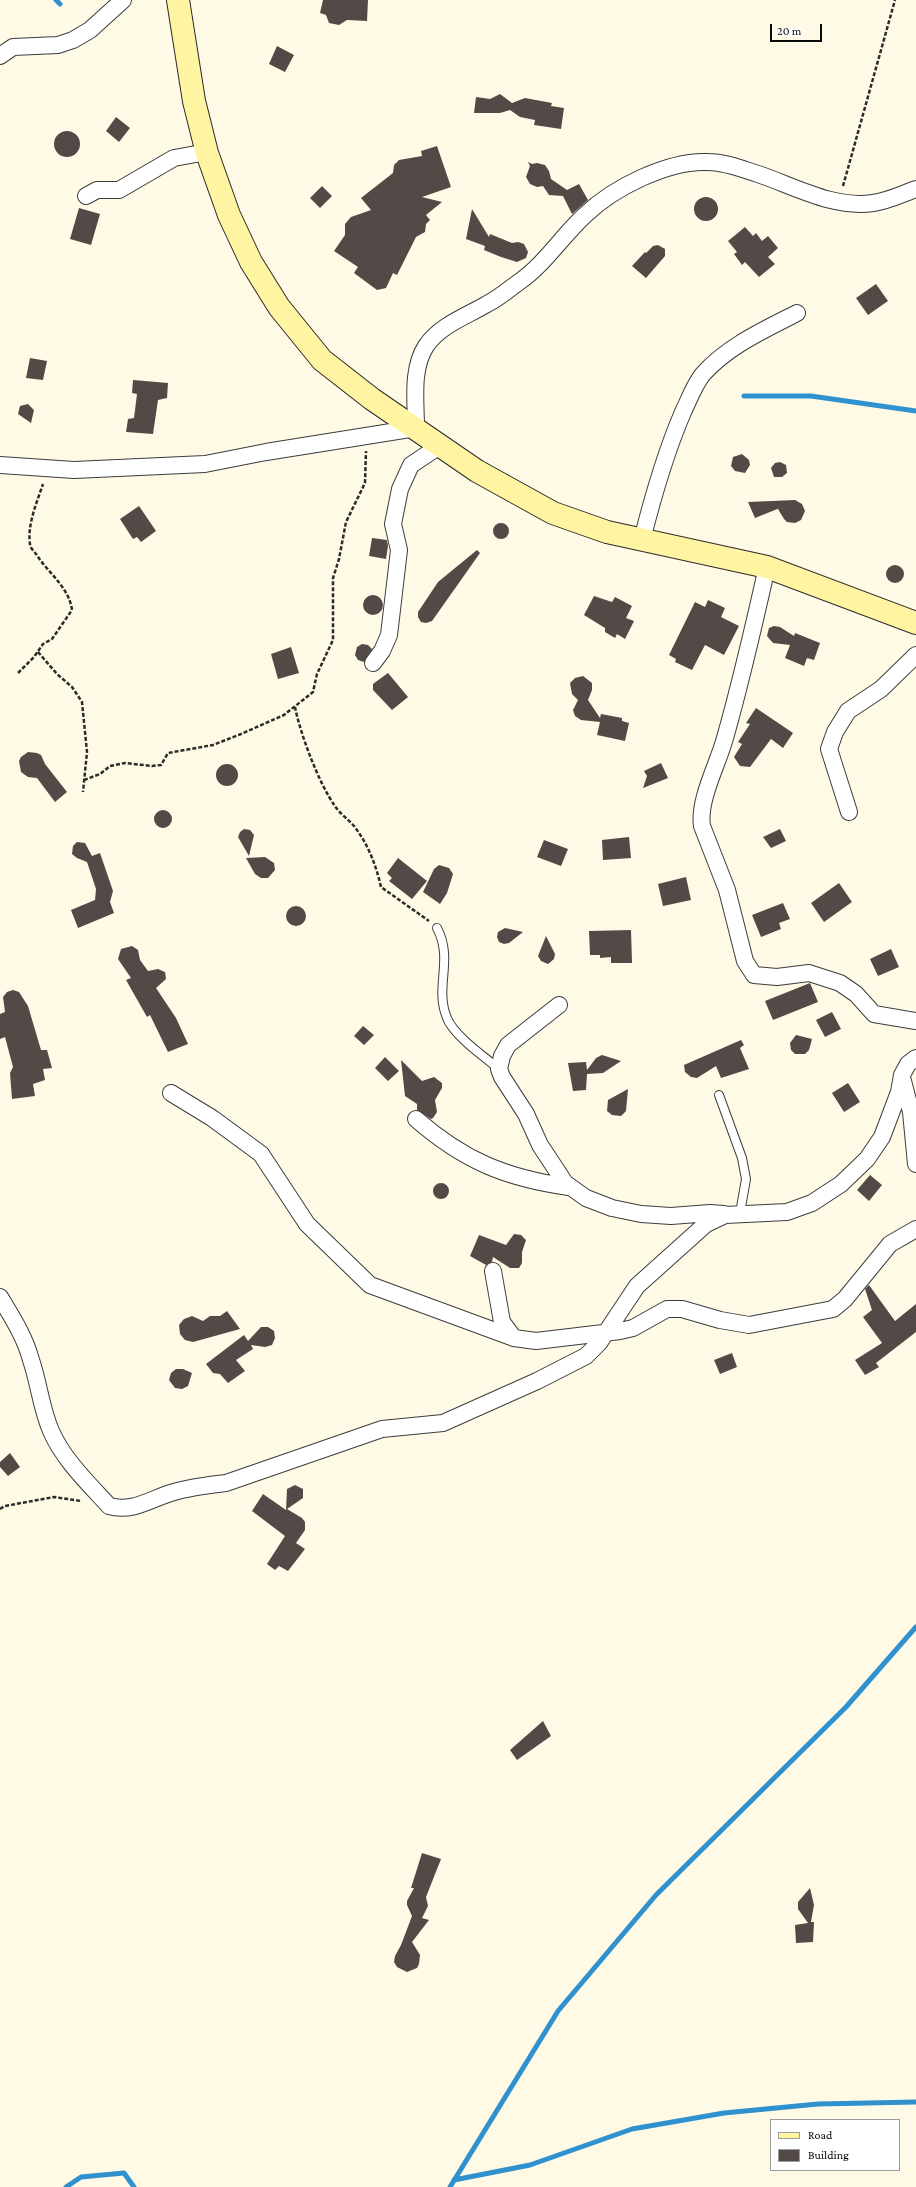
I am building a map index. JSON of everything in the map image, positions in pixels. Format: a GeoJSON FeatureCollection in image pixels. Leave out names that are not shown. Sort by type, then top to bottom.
{"type":"FeatureCollection","features":[{"type":"Feature","properties":{"kind":"street"},"geometry":{"type":"LineString","coordinates":[[0,56],[13,47],[58,45],[73,40],[90,30],[123,0]]}},
{"type":"Feature","properties":{"kind":"street"},"geometry":{"type":"LineString","coordinates":[[178,0],[194,101],[207,152],[229,215],[244,249],[279,307],[322,360],[372,399],[477,471],[553,514],[607,532],[768,567],[916,623]]}},
{"type":"Feature","properties":{"kind":"street"},"geometry":{"type":"LineString","coordinates":[[86,196],[97,190],[119,190],[174,158],[207,152]]}},
{"type":"Feature","properties":{"kind":"street"},"geometry":{"type":"LineString","coordinates":[[416,428],[416,386],[419,362],[426,346],[437,334],[454,322],[489,303],[522,280],[585,214],[613,194],[654,173],[682,164],[708,162],[736,166],[827,199],[849,203],[873,203],[916,189]]}},
{"type":"Feature","properties":{"kind":"street"},"geometry":{"type":"LineString","coordinates":[[642,540],[656,485],[671,440],[702,375],[721,357],[746,339],[797,313]]}},
{"type":"Feature","properties":{"kind":"street"},"geometry":{"type":"LineString","coordinates":[[0,465],[74,470],[205,464],[416,428]]}},
{"type":"Feature","properties":{"kind":"street"},"geometry":{"type":"LineString","coordinates":[[374,663],[389,636],[400,550],[393,524],[400,489],[411,465],[441,445]]}},
{"type":"Feature","properties":{"kind":"street"},"geometry":{"type":"LineString","coordinates":[[768,567],[742,679],[720,758],[701,815],[702,826],[727,890],[745,962],[754,975],[777,977],[809,974],[840,983],[856,994],[874,1014],[916,1021]]}},
{"type":"Feature","properties":{"kind":"street"},"geometry":{"type":"LineString","coordinates":[[849,812],[829,749],[835,732],[848,711],[881,689],[916,655]]}},
{"type":"Feature","properties":{"kind":"street"},"geometry":{"type":"LineString","coordinates":[[559,1005],[508,1045],[502,1056],[500,1069],[502,1077],[526,1114],[540,1145],[569,1187],[586,1198],[605,1206],[641,1214],[671,1216],[710,1213],[763,1215],[787,1212],[812,1203],[841,1184],[867,1159],[882,1137],[897,1100],[902,1075],[908,1064],[916,1058]]}},
{"type":"Feature","properties":{"kind":"street"},"geometry":{"type":"LineString","coordinates":[[902,1075],[911,1112],[916,1164]]}},
{"type":"Feature","properties":{"kind":"street"},"geometry":{"type":"LineString","coordinates":[[171,1093],[212,1118],[261,1154],[307,1224],[370,1285],[514,1338],[536,1341],[607,1331],[620,1331],[633,1328],[667,1309],[682,1309],[720,1320],[749,1325],[833,1309],[846,1298],[890,1244],[916,1229]]}},
{"type":"Feature","properties":{"kind":"street"},"geometry":{"type":"LineString","coordinates":[[416,1119],[442,1142],[480,1163],[523,1179],[569,1187]]}},
{"type":"Feature","properties":{"kind":"street"},"geometry":{"type":"LineString","coordinates":[[0,1297],[21,1332],[31,1359],[44,1413],[51,1432],[67,1458],[109,1506],[116,1508],[132,1508],[173,1492],[203,1485],[226,1483],[382,1429],[443,1423],[537,1382],[586,1356],[599,1343],[637,1286],[706,1224],[733,1214]]}},
{"type":"Feature","properties":{"kind":"street"},"geometry":{"type":"LineString","coordinates":[[493,1271],[502,1322],[514,1338]]}},
{"type":"Feature","properties":{"kind":"lane"},"geometry":{"type":"LineString","coordinates":[[437,928],[443,938],[446,951],[442,1000],[447,1019],[458,1032],[500,1069]]}},
{"type":"Feature","properties":{"kind":"lane"},"geometry":{"type":"LineString","coordinates":[[719,1095],[742,1158],[746,1178],[733,1214]]}},
{"type":"Feature","properties":{"kind":"path"},"geometry":{"type":"LineString","coordinates":[[827,199],[843,185],[895,0]]}},
{"type":"Feature","properties":{"kind":"path"},"geometry":{"type":"LineString","coordinates":[[84,780],[100,774],[110,766],[125,763],[152,766],[161,765],[168,753],[213,745],[284,715],[312,692],[317,674],[333,640],[333,578],[339,559],[346,522],[365,483],[366,436]]}},
{"type":"Feature","properties":{"kind":"path"},"geometry":{"type":"LineString","coordinates":[[18,673],[38,652],[43,644],[52,638],[72,610],[71,600],[62,586],[43,565],[30,545],[30,527],[49,469]]}},
{"type":"Feature","properties":{"kind":"path"},"geometry":{"type":"LineString","coordinates":[[38,652],[57,674],[72,687],[82,702],[87,752],[83,792]]}},
{"type":"Feature","properties":{"kind":"path"},"geometry":{"type":"LineString","coordinates":[[295,707],[298,726],[320,780],[335,807],[354,826],[375,861],[381,887],[437,928]]}},
{"type":"Feature","properties":{"kind":"path"},"geometry":{"type":"LineString","coordinates":[[0,1509],[5,1506],[54,1496],[109,1506]]}},
{"type":"Feature","properties":{"kind":"building"},"geometry":{"type":"Polygon","coordinates":[[[323,0],[368,0],[367,21],[347,20],[339,25],[329,23],[326,15],[320,13],[323,0]]]}},
{"type":"Feature","properties":{"kind":"building"},"geometry":{"type":"Polygon","coordinates":[[[277,46],[294,55],[285,72],[269,64],[277,46]]]}},
{"type":"Feature","properties":{"kind":"building"},"geometry":{"type":"Polygon","coordinates":[[[500,94],[512,103],[525,98],[552,103],[551,106],[564,108],[561,129],[534,125],[535,120],[520,117],[510,110],[500,113],[474,113],[476,97],[490,99],[500,94]]]}},
{"type":"Feature","properties":{"kind":"building"},"geometry":{"type":"Polygon","coordinates":[[[116,117],[130,128],[119,142],[106,131],[116,117]]]}},
{"type":"Feature","properties":{"kind":"building"},"geometry":{"type":"Polygon","coordinates":[[[67,131],[76,135],[80,144],[76,153],[67,157],[58,153],[54,144],[58,135],[67,131]]]}},
{"type":"Feature","properties":{"kind":"building"},"geometry":{"type":"Polygon","coordinates":[[[437,146],[451,187],[422,197],[442,202],[426,215],[430,220],[426,224],[425,232],[416,237],[397,275],[393,273],[386,288],[377,290],[354,273],[358,267],[334,251],[345,235],[345,224],[351,217],[371,210],[361,198],[393,173],[394,165],[399,160],[422,156],[421,151],[437,146]]]}},
{"type":"Feature","properties":{"kind":"building"},"geometry":{"type":"Polygon","coordinates":[[[528,162],[532,164],[537,163],[545,165],[549,171],[551,179],[567,190],[579,184],[588,200],[572,214],[563,196],[549,195],[543,186],[537,187],[530,184],[526,177],[530,166],[528,162]]]}},
{"type":"Feature","properties":{"kind":"building"},"geometry":{"type":"Polygon","coordinates":[[[322,186],[332,196],[320,208],[310,198],[322,186]]]}},
{"type":"Feature","properties":{"kind":"building"},"geometry":{"type":"Polygon","coordinates":[[[706,197],[714,201],[718,209],[714,217],[706,221],[698,217],[694,209],[698,201],[706,197]]]}},
{"type":"Feature","properties":{"kind":"building"},"geometry":{"type":"Polygon","coordinates":[[[79,208],[100,214],[91,245],[70,239],[79,208]]]}},
{"type":"Feature","properties":{"kind":"building"},"geometry":{"type":"Polygon","coordinates":[[[472,209],[489,237],[490,234],[512,243],[518,242],[524,244],[528,252],[526,258],[517,262],[501,257],[484,250],[485,246],[466,239],[472,209]]]}},
{"type":"Feature","properties":{"kind":"building"},"geometry":{"type":"Polygon","coordinates":[[[745,227],[753,236],[756,233],[762,241],[768,236],[778,248],[768,257],[775,264],[759,277],[745,262],[742,265],[734,254],[737,252],[728,241],[745,227]]]}},
{"type":"Feature","properties":{"kind":"building"},"geometry":{"type":"Polygon","coordinates":[[[658,245],[665,249],[665,256],[646,278],[632,266],[645,252],[646,253],[653,246],[658,245]]]}},
{"type":"Feature","properties":{"kind":"building"},"geometry":{"type":"Polygon","coordinates":[[[876,284],[888,301],[868,315],[856,298],[876,284]]]}},
{"type":"Feature","properties":{"kind":"building"},"geometry":{"type":"Polygon","coordinates":[[[30,358],[47,361],[43,380],[26,378],[30,358]]]}},
{"type":"Feature","properties":{"kind":"building"},"geometry":{"type":"Polygon","coordinates":[[[133,380],[168,383],[167,398],[158,400],[153,434],[126,432],[128,419],[134,418],[137,394],[132,393],[133,380]]]}},
{"type":"Feature","properties":{"kind":"building"},"geometry":{"type":"Polygon","coordinates":[[[28,404],[34,410],[31,423],[18,414],[20,406],[28,404]]]}},
{"type":"Feature","properties":{"kind":"building"},"geometry":{"type":"Polygon","coordinates":[[[742,454],[749,460],[750,465],[745,473],[735,471],[731,466],[733,457],[742,454]]]}},
{"type":"Feature","properties":{"kind":"building"},"geometry":{"type":"Polygon","coordinates":[[[780,462],[786,465],[787,473],[782,477],[774,477],[771,468],[775,463],[780,462]]]}},
{"type":"Feature","properties":{"kind":"building"},"geometry":{"type":"Polygon","coordinates":[[[795,500],[802,504],[805,511],[801,520],[795,523],[787,522],[784,519],[778,509],[780,508],[755,518],[748,502],[795,500]]]}},
{"type":"Feature","properties":{"kind":"building"},"geometry":{"type":"Polygon","coordinates":[[[139,506],[156,531],[141,542],[137,537],[133,539],[120,519],[139,506]]]}},
{"type":"Feature","properties":{"kind":"building"},"geometry":{"type":"Polygon","coordinates":[[[501,523],[508,528],[509,531],[504,538],[501,539],[494,534],[493,531],[498,524],[501,523]]]}},
{"type":"Feature","properties":{"kind":"building"},"geometry":{"type":"Polygon","coordinates":[[[372,538],[387,540],[388,546],[386,559],[369,556],[372,538]]]}},
{"type":"Feature","properties":{"kind":"building"},"geometry":{"type":"Polygon","coordinates":[[[477,550],[480,553],[432,621],[426,623],[421,622],[418,617],[418,612],[438,582],[477,550]]]}},
{"type":"Feature","properties":{"kind":"building"},"geometry":{"type":"Polygon","coordinates":[[[895,565],[901,568],[904,574],[901,580],[895,583],[889,580],[886,574],[889,568],[895,565]]]}},
{"type":"Feature","properties":{"kind":"building"},"geometry":{"type":"Polygon","coordinates":[[[373,595],[380,598],[383,605],[380,612],[373,615],[366,612],[363,605],[366,598],[373,595]]]}},
{"type":"Feature","properties":{"kind":"building"},"geometry":{"type":"Polygon","coordinates":[[[594,596],[612,602],[615,597],[632,606],[626,618],[634,621],[625,639],[617,634],[615,638],[605,632],[605,628],[584,615],[594,596]]]}},
{"type":"Feature","properties":{"kind":"building"},"geometry":{"type":"Polygon","coordinates":[[[708,600],[725,608],[721,617],[739,626],[724,655],[705,645],[692,670],[675,662],[676,659],[669,655],[695,602],[705,607],[708,600]]]}},
{"type":"Feature","properties":{"kind":"building"},"geometry":{"type":"Polygon","coordinates":[[[774,626],[780,627],[794,636],[795,633],[820,643],[814,660],[807,658],[804,666],[785,658],[790,645],[773,643],[767,636],[769,628],[774,626]]]}},
{"type":"Feature","properties":{"kind":"building"},"geometry":{"type":"Polygon","coordinates":[[[362,644],[368,645],[372,649],[364,662],[358,660],[355,655],[357,647],[362,644]]]}},
{"type":"Feature","properties":{"kind":"building"},"geometry":{"type":"Polygon","coordinates":[[[291,647],[299,673],[278,679],[271,654],[291,647]]]}},
{"type":"Feature","properties":{"kind":"building"},"geometry":{"type":"Polygon","coordinates":[[[388,673],[408,697],[392,710],[373,690],[373,684],[388,673]]]}},
{"type":"Feature","properties":{"kind":"building"},"geometry":{"type":"Polygon","coordinates":[[[583,676],[592,683],[592,690],[588,700],[600,718],[601,714],[622,718],[622,721],[629,723],[625,741],[597,735],[600,722],[581,720],[575,716],[573,710],[578,700],[572,694],[570,683],[575,678],[583,676]]]}},
{"type":"Feature","properties":{"kind":"building"},"geometry":{"type":"Polygon","coordinates":[[[756,708],[793,733],[783,748],[771,739],[750,767],[740,766],[734,757],[742,744],[738,742],[750,724],[746,723],[756,708]]]}},
{"type":"Feature","properties":{"kind":"building"},"geometry":{"type":"Polygon","coordinates":[[[28,752],[41,755],[45,764],[67,792],[55,802],[37,778],[28,777],[21,772],[19,761],[21,757],[28,752]]]}},
{"type":"Feature","properties":{"kind":"building"},"geometry":{"type":"Polygon","coordinates":[[[661,763],[668,778],[643,788],[647,776],[644,771],[661,763]]]}},
{"type":"Feature","properties":{"kind":"building"},"geometry":{"type":"Polygon","coordinates":[[[227,764],[231,765],[237,771],[237,779],[231,785],[227,786],[223,785],[217,779],[216,775],[217,771],[223,765],[227,764]]]}},
{"type":"Feature","properties":{"kind":"building"},"geometry":{"type":"Polygon","coordinates":[[[163,810],[169,813],[172,819],[169,825],[163,828],[157,825],[154,819],[157,813],[163,810]]]}},
{"type":"Feature","properties":{"kind":"building"},"geometry":{"type":"Polygon","coordinates":[[[244,829],[250,830],[254,835],[249,856],[238,837],[240,832],[244,829]]]}},
{"type":"Feature","properties":{"kind":"building"},"geometry":{"type":"Polygon","coordinates":[[[780,829],[786,841],[771,848],[763,837],[780,829]]]}},
{"type":"Feature","properties":{"kind":"building"},"geometry":{"type":"Polygon","coordinates":[[[629,837],[631,858],[603,860],[602,840],[629,837]]]}},
{"type":"Feature","properties":{"kind":"building"},"geometry":{"type":"Polygon","coordinates":[[[544,840],[568,849],[561,866],[537,857],[544,840]]]}},
{"type":"Feature","properties":{"kind":"building"},"geometry":{"type":"Polygon","coordinates":[[[77,842],[85,843],[92,856],[100,853],[113,891],[110,902],[114,913],[78,928],[71,910],[95,900],[96,889],[87,862],[72,854],[73,846],[77,842]]]}},
{"type":"Feature","properties":{"kind":"building"},"geometry":{"type":"Polygon","coordinates":[[[265,857],[274,863],[275,870],[268,878],[261,878],[255,874],[246,858],[265,857]]]}},
{"type":"Feature","properties":{"kind":"building"},"geometry":{"type":"Polygon","coordinates":[[[398,858],[427,881],[412,899],[389,881],[392,878],[387,873],[398,858]]]}},
{"type":"Feature","properties":{"kind":"building"},"geometry":{"type":"Polygon","coordinates":[[[439,865],[449,868],[453,874],[447,893],[440,904],[423,892],[434,869],[439,865]]]}},
{"type":"Feature","properties":{"kind":"building"},"geometry":{"type":"Polygon","coordinates":[[[686,877],[691,900],[663,906],[658,884],[686,877]]]}},
{"type":"Feature","properties":{"kind":"building"},"geometry":{"type":"Polygon","coordinates":[[[839,883],[852,902],[824,922],[811,903],[839,883]]]}},
{"type":"Feature","properties":{"kind":"building"},"geometry":{"type":"Polygon","coordinates":[[[783,903],[790,919],[779,923],[781,929],[761,937],[752,915],[783,903]]]}},
{"type":"Feature","properties":{"kind":"building"},"geometry":{"type":"Polygon","coordinates":[[[296,906],[303,909],[306,916],[303,923],[296,926],[289,923],[286,916],[289,909],[296,906]]]}},
{"type":"Feature","properties":{"kind":"building"},"geometry":{"type":"Polygon","coordinates":[[[505,928],[523,932],[509,943],[504,944],[499,942],[497,937],[498,932],[505,928]]]}},
{"type":"Feature","properties":{"kind":"building"},"geometry":{"type":"Polygon","coordinates":[[[631,930],[632,963],[611,963],[611,957],[600,958],[600,955],[590,955],[589,931],[631,930]]]}},
{"type":"Feature","properties":{"kind":"building"},"geometry":{"type":"Polygon","coordinates":[[[546,936],[555,954],[554,959],[548,964],[541,961],[538,956],[546,936]]]}},
{"type":"Feature","properties":{"kind":"building"},"geometry":{"type":"Polygon","coordinates":[[[132,946],[138,950],[140,960],[148,971],[158,969],[165,972],[166,979],[156,988],[176,1018],[188,1044],[168,1052],[150,1015],[147,1017],[126,980],[131,978],[118,959],[121,949],[132,946]]]}},
{"type":"Feature","properties":{"kind":"building"},"geometry":{"type":"Polygon","coordinates":[[[891,949],[899,967],[878,976],[870,959],[891,949]]]}},
{"type":"Feature","properties":{"kind":"building"},"geometry":{"type":"Polygon","coordinates":[[[810,983],[818,1002],[773,1020],[765,1001],[810,983]]]}},
{"type":"Feature","properties":{"kind":"building"},"geometry":{"type":"Polygon","coordinates":[[[13,990],[19,992],[28,1006],[41,1050],[47,1050],[52,1068],[43,1069],[45,1080],[33,1084],[35,1096],[12,1099],[10,1073],[13,1067],[5,1037],[0,1039],[0,1014],[5,1012],[3,997],[7,992],[13,990]]]}},
{"type":"Feature","properties":{"kind":"building"},"geometry":{"type":"Polygon","coordinates":[[[832,1012],[841,1029],[825,1037],[816,1020],[832,1012]]]}},
{"type":"Feature","properties":{"kind":"building"},"geometry":{"type":"Polygon","coordinates":[[[363,1026],[374,1035],[364,1045],[354,1036],[363,1026]]]}},
{"type":"Feature","properties":{"kind":"building"},"geometry":{"type":"Polygon","coordinates":[[[796,1035],[812,1039],[809,1050],[805,1054],[795,1054],[791,1050],[790,1043],[796,1035]]]}},
{"type":"Feature","properties":{"kind":"building"},"geometry":{"type":"Polygon","coordinates":[[[741,1040],[744,1045],[740,1048],[749,1069],[721,1078],[716,1066],[697,1078],[691,1077],[685,1072],[684,1065],[741,1040]]]}},
{"type":"Feature","properties":{"kind":"building"},"geometry":{"type":"Polygon","coordinates":[[[602,1055],[621,1061],[603,1073],[587,1074],[586,1090],[573,1091],[568,1063],[586,1062],[587,1070],[596,1058],[602,1055]]]}},
{"type":"Feature","properties":{"kind":"building"},"geometry":{"type":"Polygon","coordinates":[[[385,1057],[399,1071],[388,1081],[375,1068],[385,1057]]]}},
{"type":"Feature","properties":{"kind":"building"},"geometry":{"type":"Polygon","coordinates":[[[401,1060],[422,1081],[434,1077],[442,1083],[442,1088],[435,1100],[437,1112],[433,1118],[431,1119],[417,1110],[417,1104],[405,1096],[401,1060]]]}},
{"type":"Feature","properties":{"kind":"building"},"geometry":{"type":"Polygon","coordinates":[[[848,1083],[860,1102],[844,1112],[832,1093],[848,1083]]]}},
{"type":"Feature","properties":{"kind":"building"},"geometry":{"type":"Polygon","coordinates":[[[628,1089],[626,1111],[621,1116],[612,1115],[607,1111],[608,1100],[628,1089]]]}},
{"type":"Feature","properties":{"kind":"building"},"geometry":{"type":"Polygon","coordinates":[[[870,1175],[882,1185],[869,1201],[857,1190],[870,1175]]]}},
{"type":"Feature","properties":{"kind":"building"},"geometry":{"type":"Polygon","coordinates":[[[438,1183],[444,1183],[449,1188],[447,1197],[444,1199],[438,1199],[433,1194],[433,1188],[438,1183]]]}},
{"type":"Feature","properties":{"kind":"building"},"geometry":{"type":"Polygon","coordinates":[[[514,1234],[521,1235],[526,1240],[522,1252],[522,1263],[519,1268],[510,1268],[493,1257],[492,1262],[486,1265],[470,1256],[479,1235],[506,1245],[514,1234]]]}},
{"type":"Feature","properties":{"kind":"building"},"geometry":{"type":"Polygon","coordinates":[[[869,1285],[895,1321],[916,1304],[916,1332],[876,1363],[879,1367],[865,1375],[855,1360],[882,1343],[863,1317],[872,1310],[865,1289],[869,1285]]]}},
{"type":"Feature","properties":{"kind":"building"},"geometry":{"type":"Polygon","coordinates":[[[227,1311],[240,1329],[193,1342],[185,1340],[180,1334],[179,1325],[184,1319],[192,1316],[203,1321],[210,1316],[220,1316],[227,1311]]]}},
{"type":"Feature","properties":{"kind":"building"},"geometry":{"type":"Polygon","coordinates":[[[261,1327],[268,1327],[274,1331],[275,1338],[272,1345],[265,1347],[251,1345],[253,1349],[236,1360],[245,1371],[228,1383],[220,1374],[213,1373],[206,1364],[244,1335],[248,1341],[261,1327]]]}},
{"type":"Feature","properties":{"kind":"building"},"geometry":{"type":"Polygon","coordinates":[[[732,1353],[737,1367],[720,1374],[714,1360],[732,1353]]]}},
{"type":"Feature","properties":{"kind":"building"},"geometry":{"type":"Polygon","coordinates":[[[176,1369],[183,1369],[192,1373],[188,1386],[182,1389],[175,1388],[169,1380],[171,1373],[176,1369]]]}},
{"type":"Feature","properties":{"kind":"building"},"geometry":{"type":"Polygon","coordinates":[[[10,1453],[20,1467],[8,1476],[0,1467],[0,1462],[10,1453]]]}},
{"type":"Feature","properties":{"kind":"building"},"geometry":{"type":"Polygon","coordinates":[[[295,1485],[303,1489],[303,1498],[287,1509],[302,1518],[305,1522],[305,1530],[296,1543],[305,1549],[288,1571],[279,1566],[275,1570],[267,1564],[285,1536],[252,1511],[263,1494],[286,1510],[287,1489],[295,1485]]]}},
{"type":"Feature","properties":{"kind":"building"},"geometry":{"type":"Polygon","coordinates":[[[543,1721],[551,1736],[517,1760],[510,1750],[543,1721]]]}},
{"type":"Feature","properties":{"kind":"building"},"geometry":{"type":"Polygon","coordinates":[[[422,1853],[441,1859],[426,1897],[428,1906],[422,1918],[429,1920],[412,1942],[420,1955],[419,1964],[417,1968],[407,1972],[397,1967],[394,1962],[395,1956],[401,1945],[412,1916],[407,1905],[407,1901],[414,1888],[411,1888],[422,1853]]]}},
{"type":"Feature","properties":{"kind":"building"},"geometry":{"type":"Polygon","coordinates":[[[810,1888],[814,1905],[811,1922],[814,1922],[813,1942],[796,1943],[795,1925],[808,1923],[798,1909],[798,1902],[810,1888]]]}},
{"type":"Feature","properties":{"kind":"waterway"},"geometry":{"type":"LineString","coordinates":[[56,0],[60,4]]}},
{"type":"Feature","properties":{"kind":"waterway"},"geometry":{"type":"LineString","coordinates":[[744,396],[811,396],[916,411]]}},
{"type":"Feature","properties":{"kind":"waterway"},"geometry":{"type":"LineString","coordinates":[[450,2187],[558,2011],[656,1895],[846,1707],[916,1627]]}},
{"type":"Feature","properties":{"kind":"waterway"},"geometry":{"type":"LineString","coordinates":[[454,2180],[530,2165],[632,2129],[724,2113],[818,2104],[916,2102]]}},
{"type":"Feature","properties":{"kind":"waterway"},"geometry":{"type":"LineString","coordinates":[[66,2187],[81,2177],[124,2173],[134,2187]]}}]}
